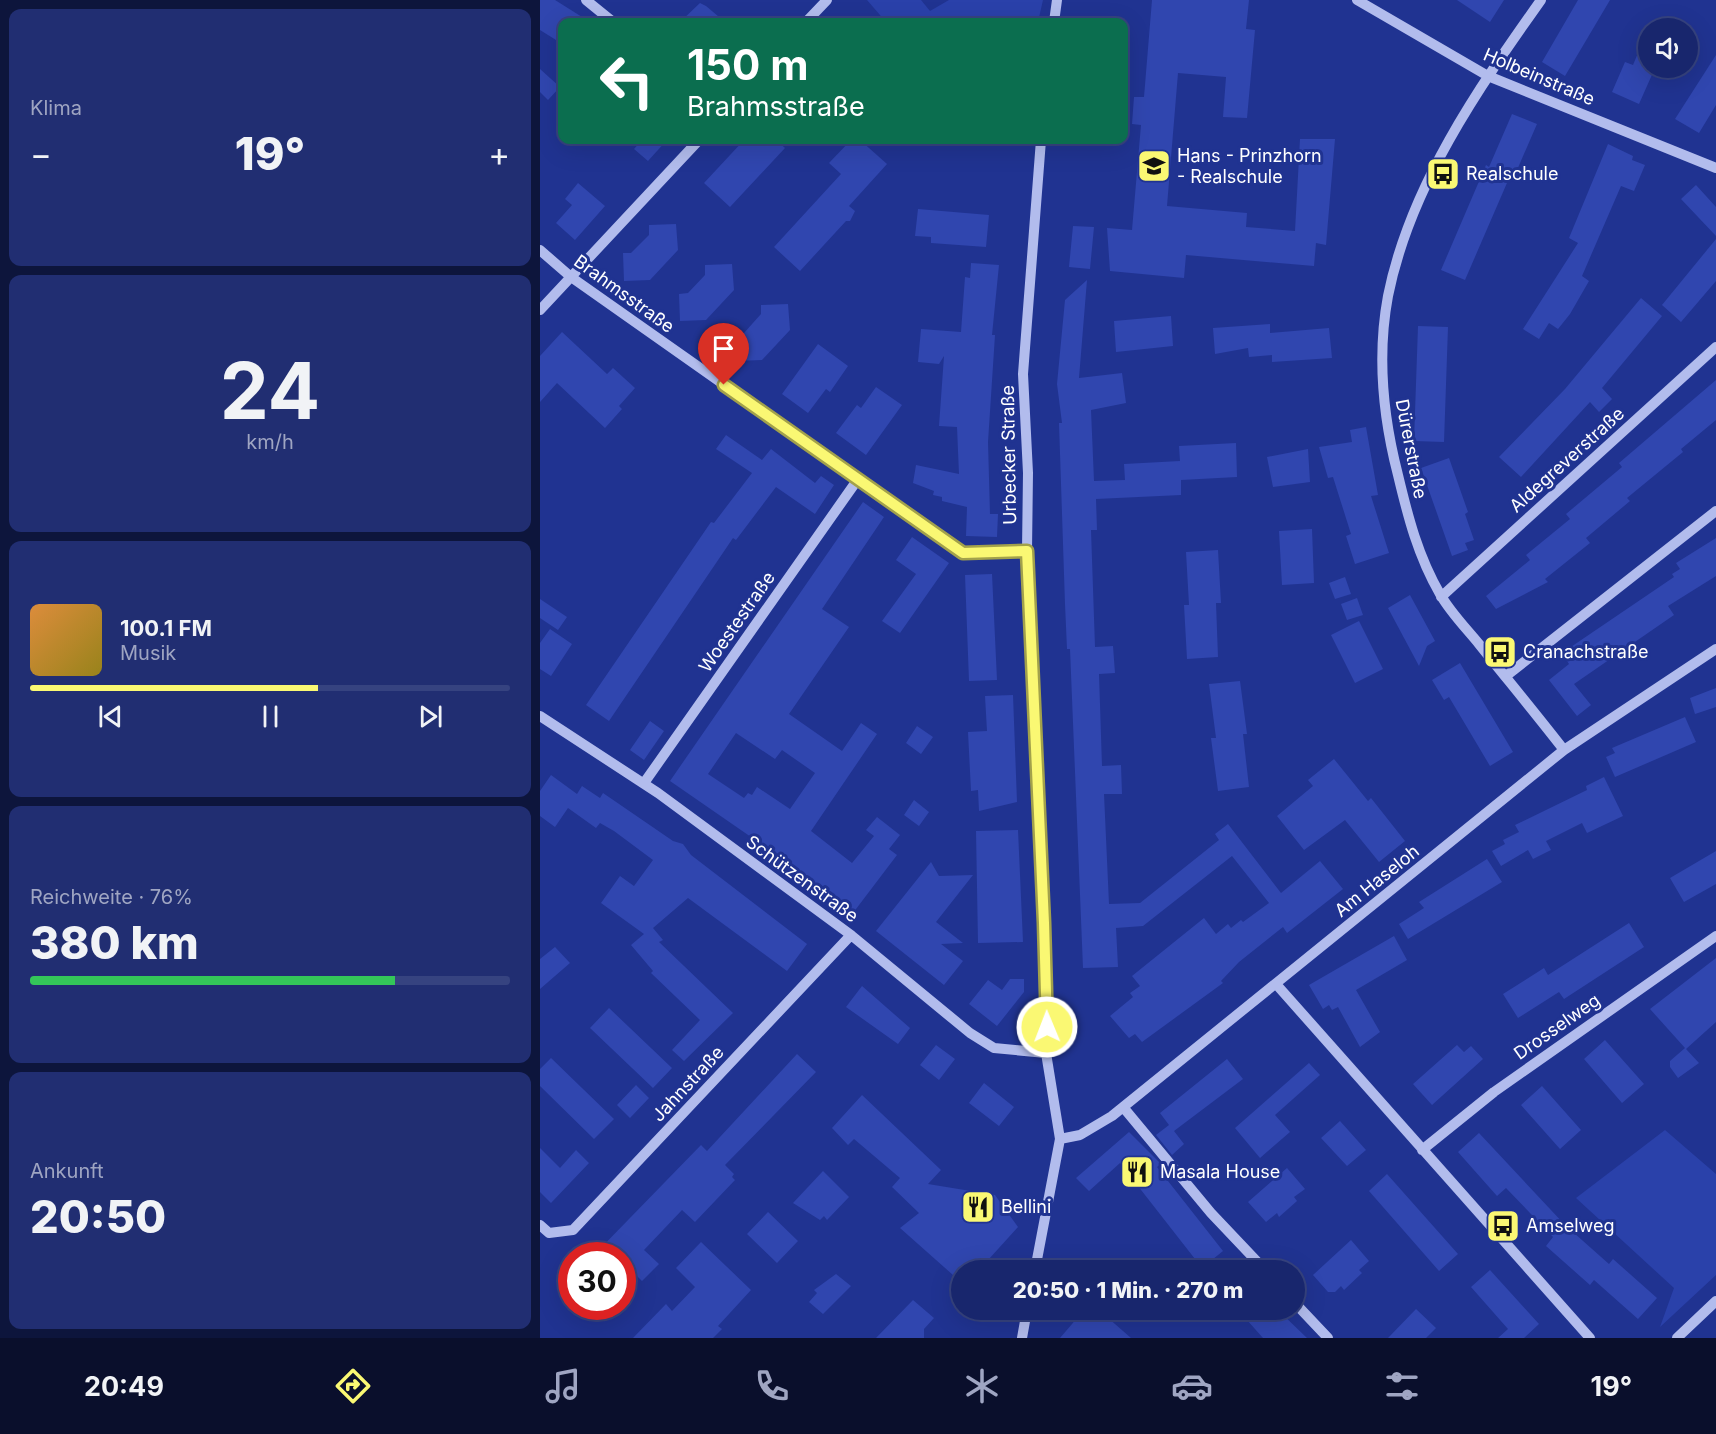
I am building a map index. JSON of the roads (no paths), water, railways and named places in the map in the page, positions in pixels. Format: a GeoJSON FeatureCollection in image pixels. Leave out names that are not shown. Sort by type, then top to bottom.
{"type":"FeatureCollection","features":[{"type":"Feature","properties":{"kind":"street"},"geometry":{"type":"LineString","coordinates":[[586,0],[608,18]]}},
{"type":"Feature","properties":{"kind":"street"},"geometry":{"type":"LineString","coordinates":[[810,18],[827,0]]}},
{"type":"Feature","properties":{"kind":"street"},"geometry":{"type":"LineString","coordinates":[[1055,18],[1057,0]]}},
{"type":"Feature","properties":{"kind":"street","name":"Holbeinstraße"},"geometry":{"type":"LineString","coordinates":[[1357,0],[1488,76],[1716,168]]}},
{"type":"Feature","properties":{"kind":"street","name":"Dürerstraße"},"geometry":{"type":"LineString","coordinates":[[1541,0],[1488,76],[1434,169],[1412,221],[1388,295],[1383,390],[1389,439],[1414,540],[1441,597],[1564,750]]}},
{"type":"Feature","properties":{"kind":"street"},"geometry":{"type":"LineString","coordinates":[[540,310],[695,144]]}},
{"type":"Feature","properties":{"kind":"street","name":"Urbecker Straße"},"geometry":{"type":"LineString","coordinates":[[1037,1260],[1060,1139],[1046,1053],[1044,923],[1027,551],[1028,473],[1023,374],[1041,144]]}},
{"type":"Feature","properties":{"kind":"street","name":"Brahmsstraße"},"geometry":{"type":"LineString","coordinates":[[540,250],[571,278],[963,553],[1027,551]]}},
{"type":"Feature","properties":{"kind":"street","name":"Aldegreverstraße"},"geometry":{"type":"LineString","coordinates":[[1441,597],[1716,347]]}},
{"type":"Feature","properties":{"kind":"street","name":"Woestestraße"},"geometry":{"type":"LineString","coordinates":[[644,783],[858,479]]}},
{"type":"Feature","properties":{"kind":"street"},"geometry":{"type":"LineString","coordinates":[[1506,676],[1716,511]]}},
{"type":"Feature","properties":{"kind":"street","name":"Am Haseloh"},"geometry":{"type":"LineString","coordinates":[[1060,1139],[1080,1135],[1123,1107],[1564,750],[1716,649]]}},
{"type":"Feature","properties":{"kind":"street","name":"Schützenstraße"},"geometry":{"type":"LineString","coordinates":[[540,716],[644,783],[851,935],[970,1033],[994,1048],[1046,1053]]}},
{"type":"Feature","properties":{"kind":"street","name":"Jahnstraße"},"geometry":{"type":"LineString","coordinates":[[540,1226],[549,1233],[573,1230],[851,935]]}},
{"type":"Feature","properties":{"kind":"street","name":"Drosselweg"},"geometry":{"type":"LineString","coordinates":[[1422,1150],[1494,1092],[1716,936]]}},
{"type":"Feature","properties":{"kind":"street"},"geometry":{"type":"LineString","coordinates":[[1276,984],[1590,1338]]}},
{"type":"Feature","properties":{"kind":"street"},"geometry":{"type":"LineString","coordinates":[[1123,1107],[1210,1213],[1255,1260]]}},
{"type":"Feature","properties":{"kind":"street"},"geometry":{"type":"LineString","coordinates":[[1677,1338],[1716,1301]]}},
{"type":"Feature","properties":{"kind":"street"},"geometry":{"type":"LineString","coordinates":[[1305,1314],[1328,1338]]}},
{"type":"Feature","properties":{"kind":"street"},"geometry":{"type":"LineString","coordinates":[[1022,1338],[1025,1320]]}},
{"type":"Feature","properties":{"kind":"place","name":"Hans - Prinzhorn - Realschule"},"geometry":{"type":"Point","coordinates":[1154,166]}},
{"type":"Feature","properties":{"kind":"place","name":"Realschule"},"geometry":{"type":"Point","coordinates":[1443,174]}},
{"type":"Feature","properties":{"kind":"place","name":"Cranachstraße"},"geometry":{"type":"Point","coordinates":[1500,652]}},
{"type":"Feature","properties":{"kind":"place","name":"Masala House"},"geometry":{"type":"Point","coordinates":[1137,1172]}},
{"type":"Feature","properties":{"kind":"place","name":"Bellini"},"geometry":{"type":"Point","coordinates":[978,1207]}},
{"type":"Feature","properties":{"kind":"place","name":"Amselweg"},"geometry":{"type":"Point","coordinates":[1503,1226]}}]}
